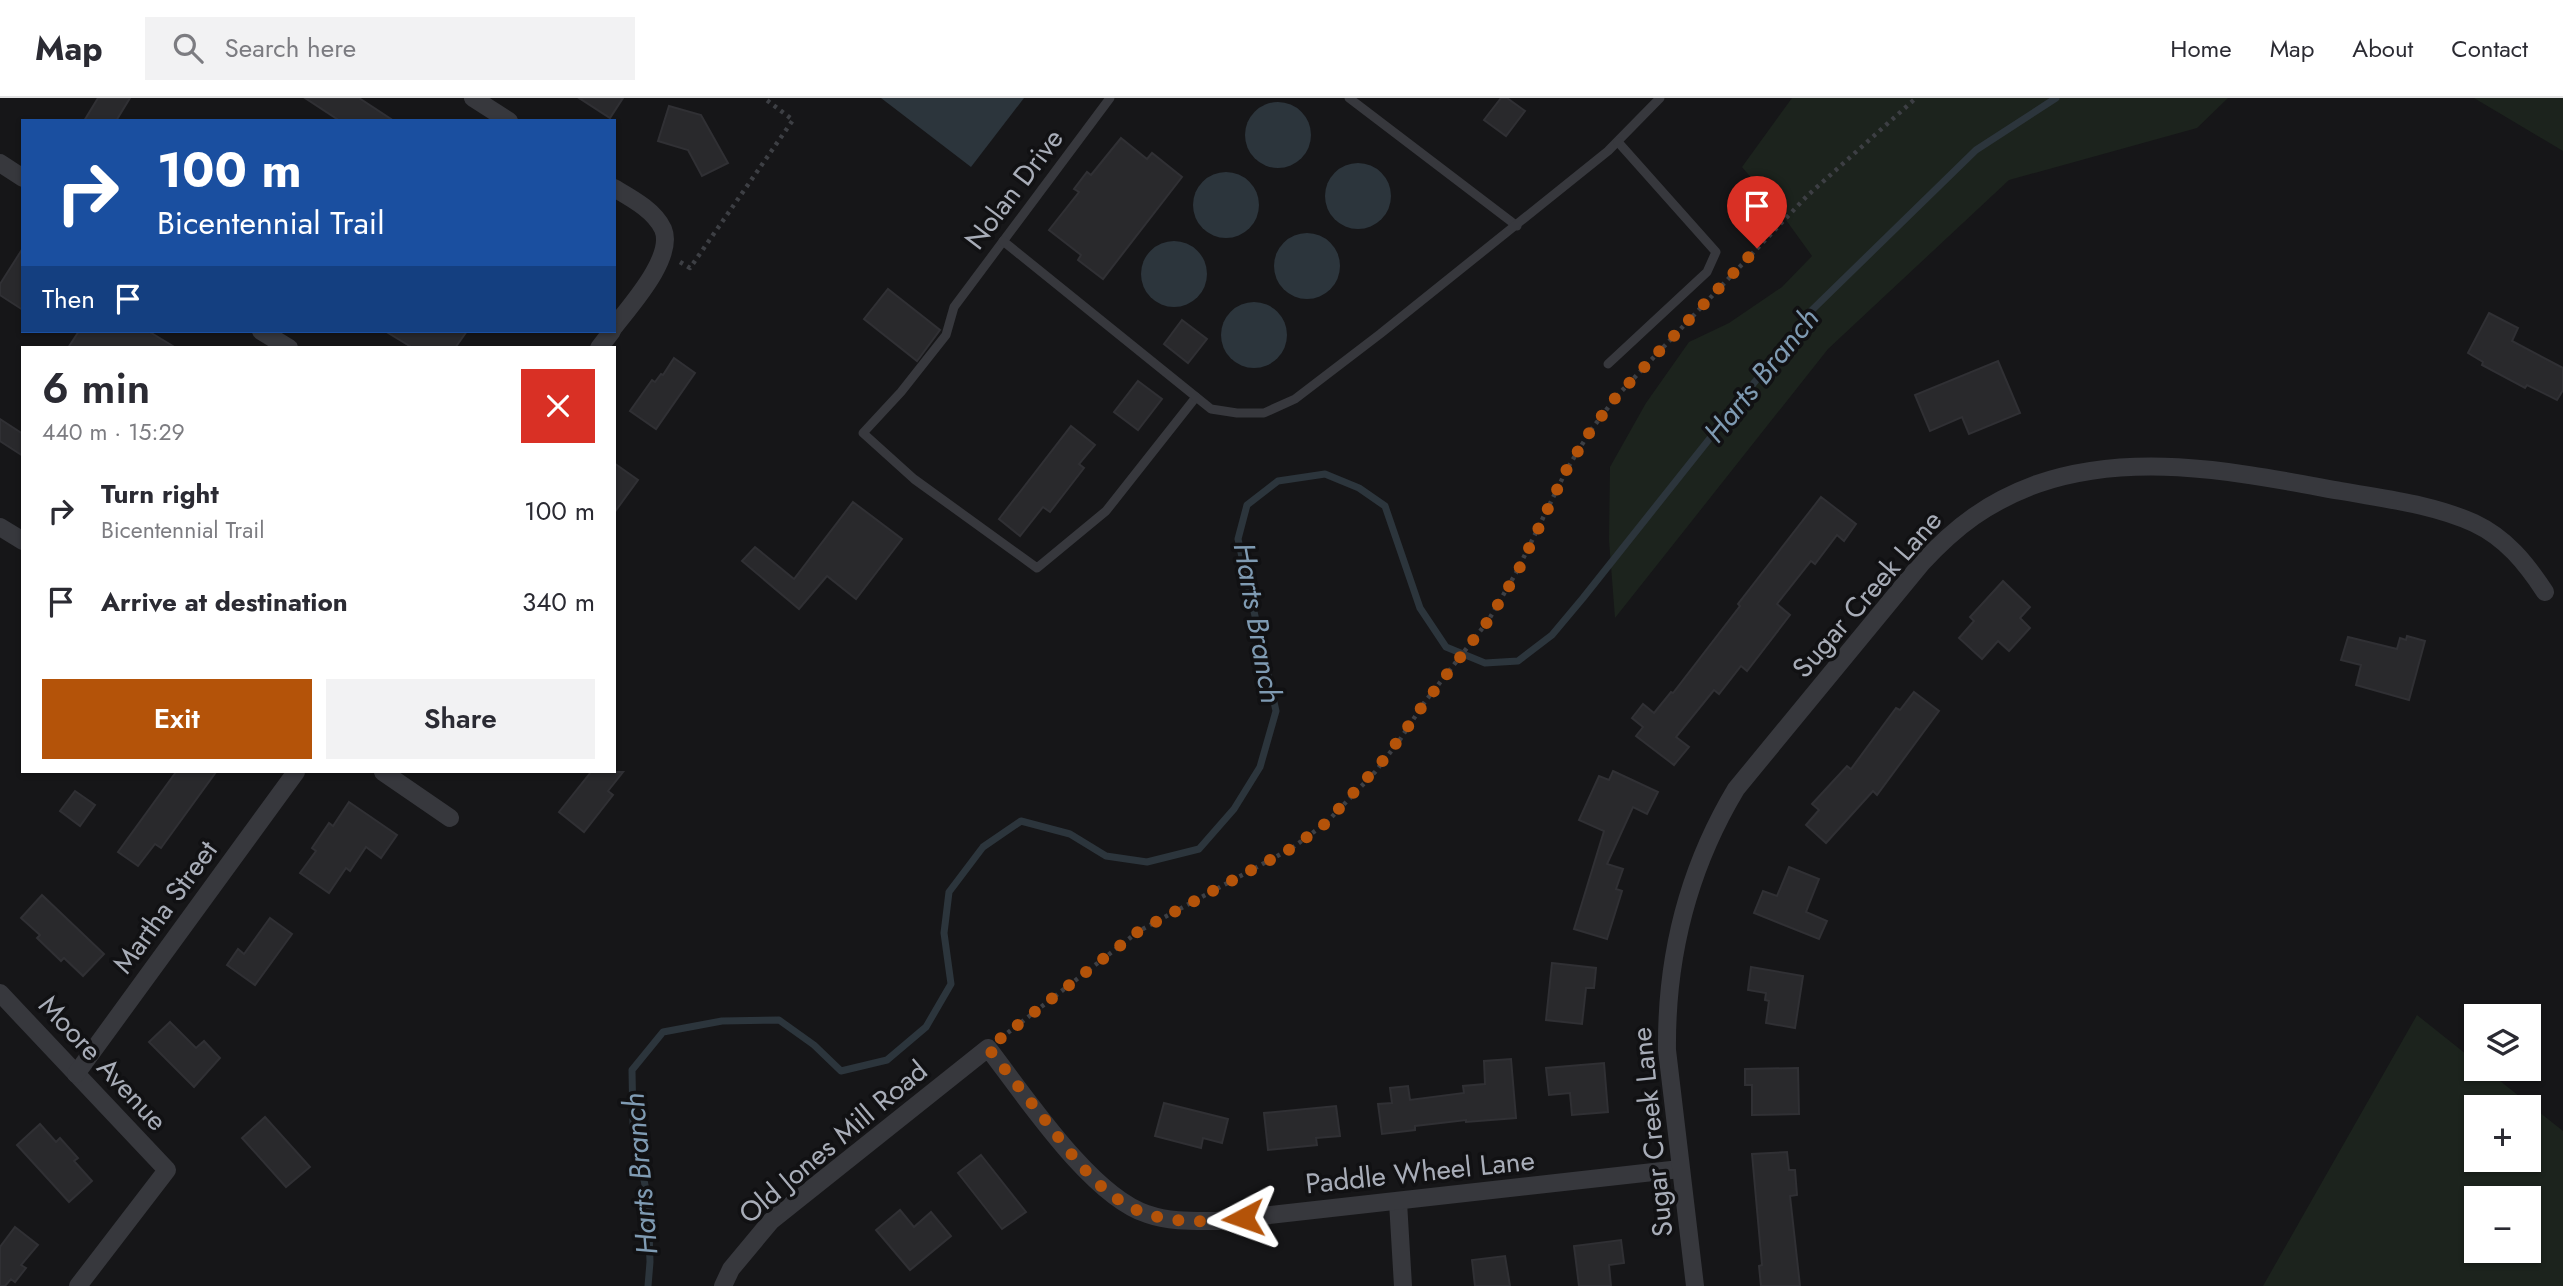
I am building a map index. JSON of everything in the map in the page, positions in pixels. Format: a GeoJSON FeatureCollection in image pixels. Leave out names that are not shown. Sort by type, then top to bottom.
{"type":"FeatureCollection","features":[{"type":"Feature","properties":{"kind":"street"},"geometry":{"type":"LineString","coordinates":[[473,98],[506,119]]}},
{"type":"Feature","properties":{"kind":"street"},"geometry":{"type":"LineString","coordinates":[[0,163],[21,177]]}},
{"type":"Feature","properties":{"kind":"street"},"geometry":{"type":"LineString","coordinates":[[616,189],[654,217],[663,230],[664,252],[657,267],[616,325]]}},
{"type":"Feature","properties":{"kind":"street"},"geometry":{"type":"LineString","coordinates":[[264,333],[286,346]]}},
{"type":"Feature","properties":{"kind":"street","name":"Sugar Creek Lane"},"geometry":{"type":"LineString","coordinates":[[1695,1286],[1667,1050],[1668,985],[1680,923],[1705,848],[1719,816],[1736,789],[1921,564],[1946,537],[1969,518],[2038,484],[2070,475],[2146,467],[2230,471],[2410,503],[2475,524],[2507,544],[2523,559],[2545,592]]}},
{"type":"Feature","properties":{"kind":"street"},"geometry":{"type":"LineString","coordinates":[[0,527],[21,540]]}},
{"type":"Feature","properties":{"kind":"street","name":"Martha Street"},"geometry":{"type":"LineString","coordinates":[[76,1074],[295,773]]}},
{"type":"Feature","properties":{"kind":"street"},"geometry":{"type":"LineString","coordinates":[[384,773],[450,818]]}},
{"type":"Feature","properties":{"kind":"street","name":"Moore Avenue"},"geometry":{"type":"LineString","coordinates":[[0,993],[167,1170],[78,1286]]}},
{"type":"Feature","properties":{"kind":"street","name":"Paddle Wheel Lane"},"geometry":{"type":"LineString","coordinates":[[988,1048],[1077,1161],[1101,1186],[1123,1203],[1145,1214],[1170,1220],[1217,1221],[1680,1168]]}},
{"type":"Feature","properties":{"kind":"street","name":"Old Jones Mill Road"},"geometry":{"type":"LineString","coordinates":[[723,1286],[731,1269],[771,1221],[988,1048]]}},
{"type":"Feature","properties":{"kind":"street"},"geometry":{"type":"LineString","coordinates":[[1398,1202],[1403,1286]]}},
{"type":"Feature","properties":{"kind":"lane","name":"Nolan Drive"},"geometry":{"type":"LineString","coordinates":[[1110,98],[954,307],[946,335],[901,392],[863,433],[914,479],[1037,568],[1106,511],[1196,397]]}},
{"type":"Feature","properties":{"kind":"lane"},"geometry":{"type":"LineString","coordinates":[[1349,98],[1517,226]]}},
{"type":"Feature","properties":{"kind":"lane"},"geometry":{"type":"LineString","coordinates":[[1003,241],[1211,409],[1264,413],[1295,399],[1517,226],[1618,142],[1660,98]]}},
{"type":"Feature","properties":{"kind":"lane"},"geometry":{"type":"LineString","coordinates":[[1608,364],[1707,272],[1716,252],[1618,142]]}},
{"type":"Feature","properties":{"kind":"path"},"geometry":{"type":"LineString","coordinates":[[664,252],[691,268],[793,120],[764,98]]}},
{"type":"Feature","properties":{"kind":"path"},"geometry":{"type":"LineString","coordinates":[[988,1048],[1139,931],[1292,848],[1326,823],[1374,772],[1488,621],[1517,573],[1567,469],[1591,430],[1616,397],[1807,196],[1916,98]]}},
{"type":"Feature","properties":{"kind":"shaded area"},"geometry":{"type":"Polygon","coordinates":[[[881,98],[1024,98],[971,167],[881,98]]]}},
{"type":"Feature","properties":{"kind":"shaded area"},"geometry":{"type":"Polygon","coordinates":[[[1792,98],[2228,98],[2197,128],[2009,180],[1828,349],[1615,618],[1609,540],[1610,467],[1646,403],[1689,342],[1729,323],[1782,287],[1812,256],[1778,209],[1742,167],[1792,98]]]}},
{"type":"Feature","properties":{"kind":"shaded area"},"geometry":{"type":"Polygon","coordinates":[[[2474,98],[2563,98],[2563,151],[2474,98]]]}},
{"type":"Feature","properties":{"kind":"shaded area"},"geometry":{"type":"Polygon","coordinates":[[[1272,102],[1284,102],[1296,107],[1306,117],[1311,135],[1309,148],[1296,163],[1284,168],[1272,168],[1260,163],[1250,153],[1245,141],[1245,129],[1250,117],[1260,107],[1272,102]]]}},
{"type":"Feature","properties":{"kind":"shaded area"},"geometry":{"type":"Polygon","coordinates":[[[1352,163],[1364,163],[1376,168],[1386,178],[1391,196],[1389,209],[1376,224],[1364,229],[1352,229],[1340,224],[1330,214],[1325,202],[1325,190],[1330,178],[1340,168],[1352,163]]]}},
{"type":"Feature","properties":{"kind":"shaded area"},"geometry":{"type":"Polygon","coordinates":[[[1220,172],[1232,172],[1244,177],[1254,187],[1259,205],[1257,218],[1244,233],[1232,238],[1220,238],[1208,233],[1198,223],[1193,211],[1193,199],[1198,187],[1208,177],[1220,172]]]}},
{"type":"Feature","properties":{"kind":"shaded area"},"geometry":{"type":"Polygon","coordinates":[[[1313,233],[1331,242],[1338,253],[1338,279],[1331,290],[1320,297],[1301,299],[1283,290],[1276,279],[1274,260],[1283,242],[1294,235],[1313,233]]]}},
{"type":"Feature","properties":{"kind":"shaded area"},"geometry":{"type":"Polygon","coordinates":[[[1168,241],[1180,241],[1192,246],[1202,256],[1207,274],[1205,287],[1192,302],[1180,307],[1168,307],[1156,302],[1146,292],[1141,280],[1141,268],[1146,256],[1156,246],[1168,241]]]}},
{"type":"Feature","properties":{"kind":"shaded area"},"geometry":{"type":"Polygon","coordinates":[[[1248,302],[1260,302],[1272,307],[1282,317],[1287,335],[1285,348],[1272,363],[1260,368],[1248,368],[1236,363],[1226,353],[1221,341],[1221,329],[1226,317],[1236,307],[1248,302]]]}},
{"type":"Feature","properties":{"kind":"shaded area"},"geometry":{"type":"Polygon","coordinates":[[[2417,1015],[2464,1052],[2464,1081],[2500,1081],[2518,1095],[2464,1095],[2464,1172],[2541,1172],[2541,1114],[2563,1131],[2563,1286],[2263,1286],[2417,1015]]]}},
{"type":"Feature","properties":{"kind":"building"},"geometry":{"type":"Polygon","coordinates":[[[98,98],[130,98],[117,119],[85,119],[98,98]]]}},
{"type":"Feature","properties":{"kind":"building"},"geometry":{"type":"Polygon","coordinates":[[[305,98],[359,98],[391,119],[337,119],[305,98]]]}},
{"type":"Feature","properties":{"kind":"building"},"geometry":{"type":"Polygon","coordinates":[[[579,98],[623,98],[610,118],[579,98]]]}},
{"type":"Feature","properties":{"kind":"building"},"geometry":{"type":"Polygon","coordinates":[[[1501,98],[1507,98],[1525,111],[1506,136],[1484,120],[1501,98]]]}},
{"type":"Feature","properties":{"kind":"building"},"geometry":{"type":"Polygon","coordinates":[[[669,106],[701,115],[728,163],[702,176],[688,150],[658,141],[669,106]]]}},
{"type":"Feature","properties":{"kind":"building"},"geometry":{"type":"Polygon","coordinates":[[[1121,138],[1147,159],[1152,153],[1182,177],[1103,279],[1078,260],[1081,255],[1049,230],[1079,192],[1074,189],[1087,172],[1091,175],[1121,138]]]}},
{"type":"Feature","properties":{"kind":"building"},"geometry":{"type":"Polygon","coordinates":[[[21,251],[21,309],[0,295],[0,284],[21,251]]]}},
{"type":"Feature","properties":{"kind":"building"},"geometry":{"type":"Polygon","coordinates":[[[888,289],[940,330],[917,361],[864,319],[888,289]]]}},
{"type":"Feature","properties":{"kind":"building"},"geometry":{"type":"Polygon","coordinates":[[[2489,313],[2518,328],[2512,341],[2563,368],[2563,390],[2557,400],[2527,385],[2525,388],[2482,365],[2483,362],[2468,353],[2489,313]]]}},
{"type":"Feature","properties":{"kind":"building"},"geometry":{"type":"Polygon","coordinates":[[[1182,320],[1207,339],[1188,363],[1164,344],[1182,320]]]}},
{"type":"Feature","properties":{"kind":"building"},"geometry":{"type":"Polygon","coordinates":[[[78,333],[151,333],[173,346],[69,346],[78,333]]]}},
{"type":"Feature","properties":{"kind":"building"},"geometry":{"type":"Polygon","coordinates":[[[388,333],[466,333],[456,346],[410,346],[388,333]]]}},
{"type":"Feature","properties":{"kind":"building"},"geometry":{"type":"Polygon","coordinates":[[[674,358],[695,373],[656,429],[630,411],[652,380],[655,382],[663,375],[674,358]]]}},
{"type":"Feature","properties":{"kind":"building"},"geometry":{"type":"Polygon","coordinates":[[[1998,361],[2020,413],[1969,434],[1962,417],[1930,431],[1915,395],[1998,361]]]}},
{"type":"Feature","properties":{"kind":"building"},"geometry":{"type":"Polygon","coordinates":[[[1138,381],[1162,399],[1138,430],[1114,412],[1138,381]]]}},
{"type":"Feature","properties":{"kind":"building"},"geometry":{"type":"Polygon","coordinates":[[[0,419],[21,433],[21,455],[0,441],[0,419]]]}},
{"type":"Feature","properties":{"kind":"building"},"geometry":{"type":"Polygon","coordinates":[[[1071,426],[1095,445],[1079,464],[1084,468],[1050,512],[1043,507],[1020,536],[999,519],[1071,426]]]}},
{"type":"Feature","properties":{"kind":"building"},"geometry":{"type":"Polygon","coordinates":[[[616,464],[638,480],[616,510],[616,464]]]}},
{"type":"Feature","properties":{"kind":"building"},"geometry":{"type":"Polygon","coordinates":[[[1821,497],[1856,524],[1844,541],[1837,535],[1815,564],[1811,561],[1777,604],[1790,615],[1747,671],[1741,666],[1719,694],[1714,690],[1676,737],[1689,747],[1674,765],[1636,736],[1643,727],[1632,718],[1643,704],[1654,713],[1671,692],[1673,693],[1821,497]]]}},
{"type":"Feature","properties":{"kind":"building"},"geometry":{"type":"Polygon","coordinates":[[[853,502],[902,539],[856,599],[827,576],[799,609],[742,561],[755,547],[794,579],[853,502]]]}},
{"type":"Feature","properties":{"kind":"building"},"geometry":{"type":"Polygon","coordinates":[[[2003,581],[2030,607],[2020,618],[2030,628],[2009,651],[1998,641],[1982,659],[1959,638],[1974,621],[1970,617],[2003,581]]]}},
{"type":"Feature","properties":{"kind":"building"},"geometry":{"type":"Polygon","coordinates":[[[2407,636],[2425,641],[2409,700],[2356,685],[2361,665],[2341,660],[2348,637],[2397,649],[2400,638],[2406,640],[2407,636]]]}},
{"type":"Feature","properties":{"kind":"building"},"geometry":{"type":"Polygon","coordinates":[[[1914,692],[1939,711],[1877,795],[1873,791],[1826,843],[1806,825],[1819,810],[1812,804],[1847,766],[1851,769],[1896,708],[1900,710],[1914,692]]]}},
{"type":"Feature","properties":{"kind":"building"},"geometry":{"type":"Polygon","coordinates":[[[1613,771],[1658,792],[1647,814],[1633,807],[1607,864],[1623,869],[1616,889],[1622,891],[1607,939],[1574,929],[1604,831],[1579,820],[1599,776],[1609,780],[1613,771]]]}},
{"type":"Feature","properties":{"kind":"building"},"geometry":{"type":"Polygon","coordinates":[[[623,772],[608,791],[613,795],[584,832],[559,812],[590,773],[623,772]]]}},
{"type":"Feature","properties":{"kind":"building"},"geometry":{"type":"Polygon","coordinates":[[[175,773],[215,773],[161,848],[155,844],[138,866],[118,852],[175,773]]]}},
{"type":"Feature","properties":{"kind":"building"},"geometry":{"type":"Polygon","coordinates":[[[75,791],[95,805],[80,826],[60,811],[75,791]]]}},
{"type":"Feature","properties":{"kind":"building"},"geometry":{"type":"Polygon","coordinates":[[[349,802],[397,835],[381,858],[366,847],[350,871],[346,868],[329,893],[300,873],[316,851],[312,848],[329,823],[333,826],[349,802]]]}},
{"type":"Feature","properties":{"kind":"building"},"geometry":{"type":"Polygon","coordinates":[[[1789,867],[1819,879],[1806,912],[1827,921],[1819,939],[1754,913],[1763,891],[1777,896],[1789,867]]]}},
{"type":"Feature","properties":{"kind":"building"},"geometry":{"type":"Polygon","coordinates":[[[42,895],[104,954],[83,976],[64,958],[61,961],[37,938],[40,935],[21,918],[42,895]]]}},
{"type":"Feature","properties":{"kind":"building"},"geometry":{"type":"Polygon","coordinates":[[[270,918],[292,934],[255,985],[227,965],[238,949],[244,954],[270,918]]]}},
{"type":"Feature","properties":{"kind":"building"},"geometry":{"type":"Polygon","coordinates":[[[1552,963],[1596,968],[1594,988],[1586,988],[1582,1024],[1546,1020],[1552,963]]]}},
{"type":"Feature","properties":{"kind":"building"},"geometry":{"type":"Polygon","coordinates":[[[1751,967],[1803,976],[1795,1028],[1766,1023],[1769,1001],[1765,1000],[1766,993],[1748,990],[1751,967]]]}},
{"type":"Feature","properties":{"kind":"building"},"geometry":{"type":"Polygon","coordinates":[[[170,1022],[196,1048],[204,1041],[220,1058],[194,1087],[149,1042],[170,1022]]]}},
{"type":"Feature","properties":{"kind":"building"},"geometry":{"type":"Polygon","coordinates":[[[1511,1059],[1516,1118],[1415,1126],[1415,1130],[1382,1134],[1378,1104],[1392,1103],[1390,1088],[1408,1086],[1410,1100],[1464,1093],[1463,1086],[1485,1084],[1484,1061],[1511,1059]]]}},
{"type":"Feature","properties":{"kind":"building"},"geometry":{"type":"Polygon","coordinates":[[[1604,1063],[1608,1112],[1572,1115],[1570,1093],[1549,1095],[1546,1068],[1604,1063]]]}},
{"type":"Feature","properties":{"kind":"building"},"geometry":{"type":"Polygon","coordinates":[[[1798,1068],[1799,1114],[1752,1115],[1752,1085],[1745,1085],[1745,1069],[1798,1068]]]}},
{"type":"Feature","properties":{"kind":"building"},"geometry":{"type":"Polygon","coordinates":[[[1164,1103],[1228,1119],[1222,1143],[1203,1138],[1201,1148],[1155,1136],[1164,1103]]]}},
{"type":"Feature","properties":{"kind":"building"},"geometry":{"type":"Polygon","coordinates":[[[1336,1106],[1340,1136],[1316,1138],[1317,1145],[1268,1150],[1264,1113],[1336,1106]]]}},
{"type":"Feature","properties":{"kind":"building"},"geometry":{"type":"Polygon","coordinates":[[[265,1117],[310,1167],[286,1187],[242,1138],[265,1117]]]}},
{"type":"Feature","properties":{"kind":"building"},"geometry":{"type":"Polygon","coordinates":[[[40,1124],[56,1142],[60,1138],[78,1158],[74,1161],[92,1181],[69,1202],[17,1145],[40,1124]]]}},
{"type":"Feature","properties":{"kind":"building"},"geometry":{"type":"Polygon","coordinates":[[[1787,1152],[1789,1170],[1795,1170],[1797,1195],[1790,1196],[1800,1286],[1761,1286],[1759,1266],[1762,1265],[1752,1154],[1787,1152]]]}},
{"type":"Feature","properties":{"kind":"building"},"geometry":{"type":"Polygon","coordinates":[[[981,1155],[1026,1212],[1002,1229],[958,1173],[981,1155]]]}},
{"type":"Feature","properties":{"kind":"building"},"geometry":{"type":"Polygon","coordinates":[[[900,1210],[914,1227],[931,1212],[951,1236],[910,1270],[876,1230],[900,1210]]]}},
{"type":"Feature","properties":{"kind":"building"},"geometry":{"type":"Polygon","coordinates":[[[15,1227],[38,1245],[21,1265],[26,1268],[15,1282],[11,1279],[5,1286],[0,1286],[0,1247],[15,1227]]]}},
{"type":"Feature","properties":{"kind":"building"},"geometry":{"type":"Polygon","coordinates":[[[1621,1240],[1624,1263],[1609,1265],[1611,1286],[1579,1286],[1574,1246],[1621,1240]]]}},
{"type":"Feature","properties":{"kind":"building"},"geometry":{"type":"Polygon","coordinates":[[[1505,1256],[1510,1286],[1475,1286],[1472,1260],[1505,1256]]]}},
{"type":"Feature","properties":{"kind":"waterway","name":"Harts Branch"},"geometry":{"type":"LineString","coordinates":[[648,1286],[648,1200],[633,1125],[632,1070],[663,1032],[722,1021],[779,1020],[814,1045],[841,1071],[887,1060],[926,1027],[951,984],[944,933],[949,892],[983,847],[1021,821],[1070,834],[1106,856],[1147,862],[1199,849],[1234,809],[1260,767],[1276,711],[1238,539],[1247,505],[1278,481],[1325,474],[1359,488],[1385,506],[1420,608],[1446,647],[1485,663],[1518,661],[1552,635],[1583,598],[1811,311],[1976,150],[2056,98]]}},
{"type":"Feature","properties":{"kind":"route"},"geometry":{"type":"LineString","coordinates":[[1243,1218],[1217,1221],[1170,1220],[1145,1214],[1123,1203],[1101,1186],[1077,1161],[988,1048],[1139,931],[1292,848],[1326,823],[1387,756],[1488,621],[1517,573],[1567,469],[1591,430],[1616,397],[1757,248]]}}]}
